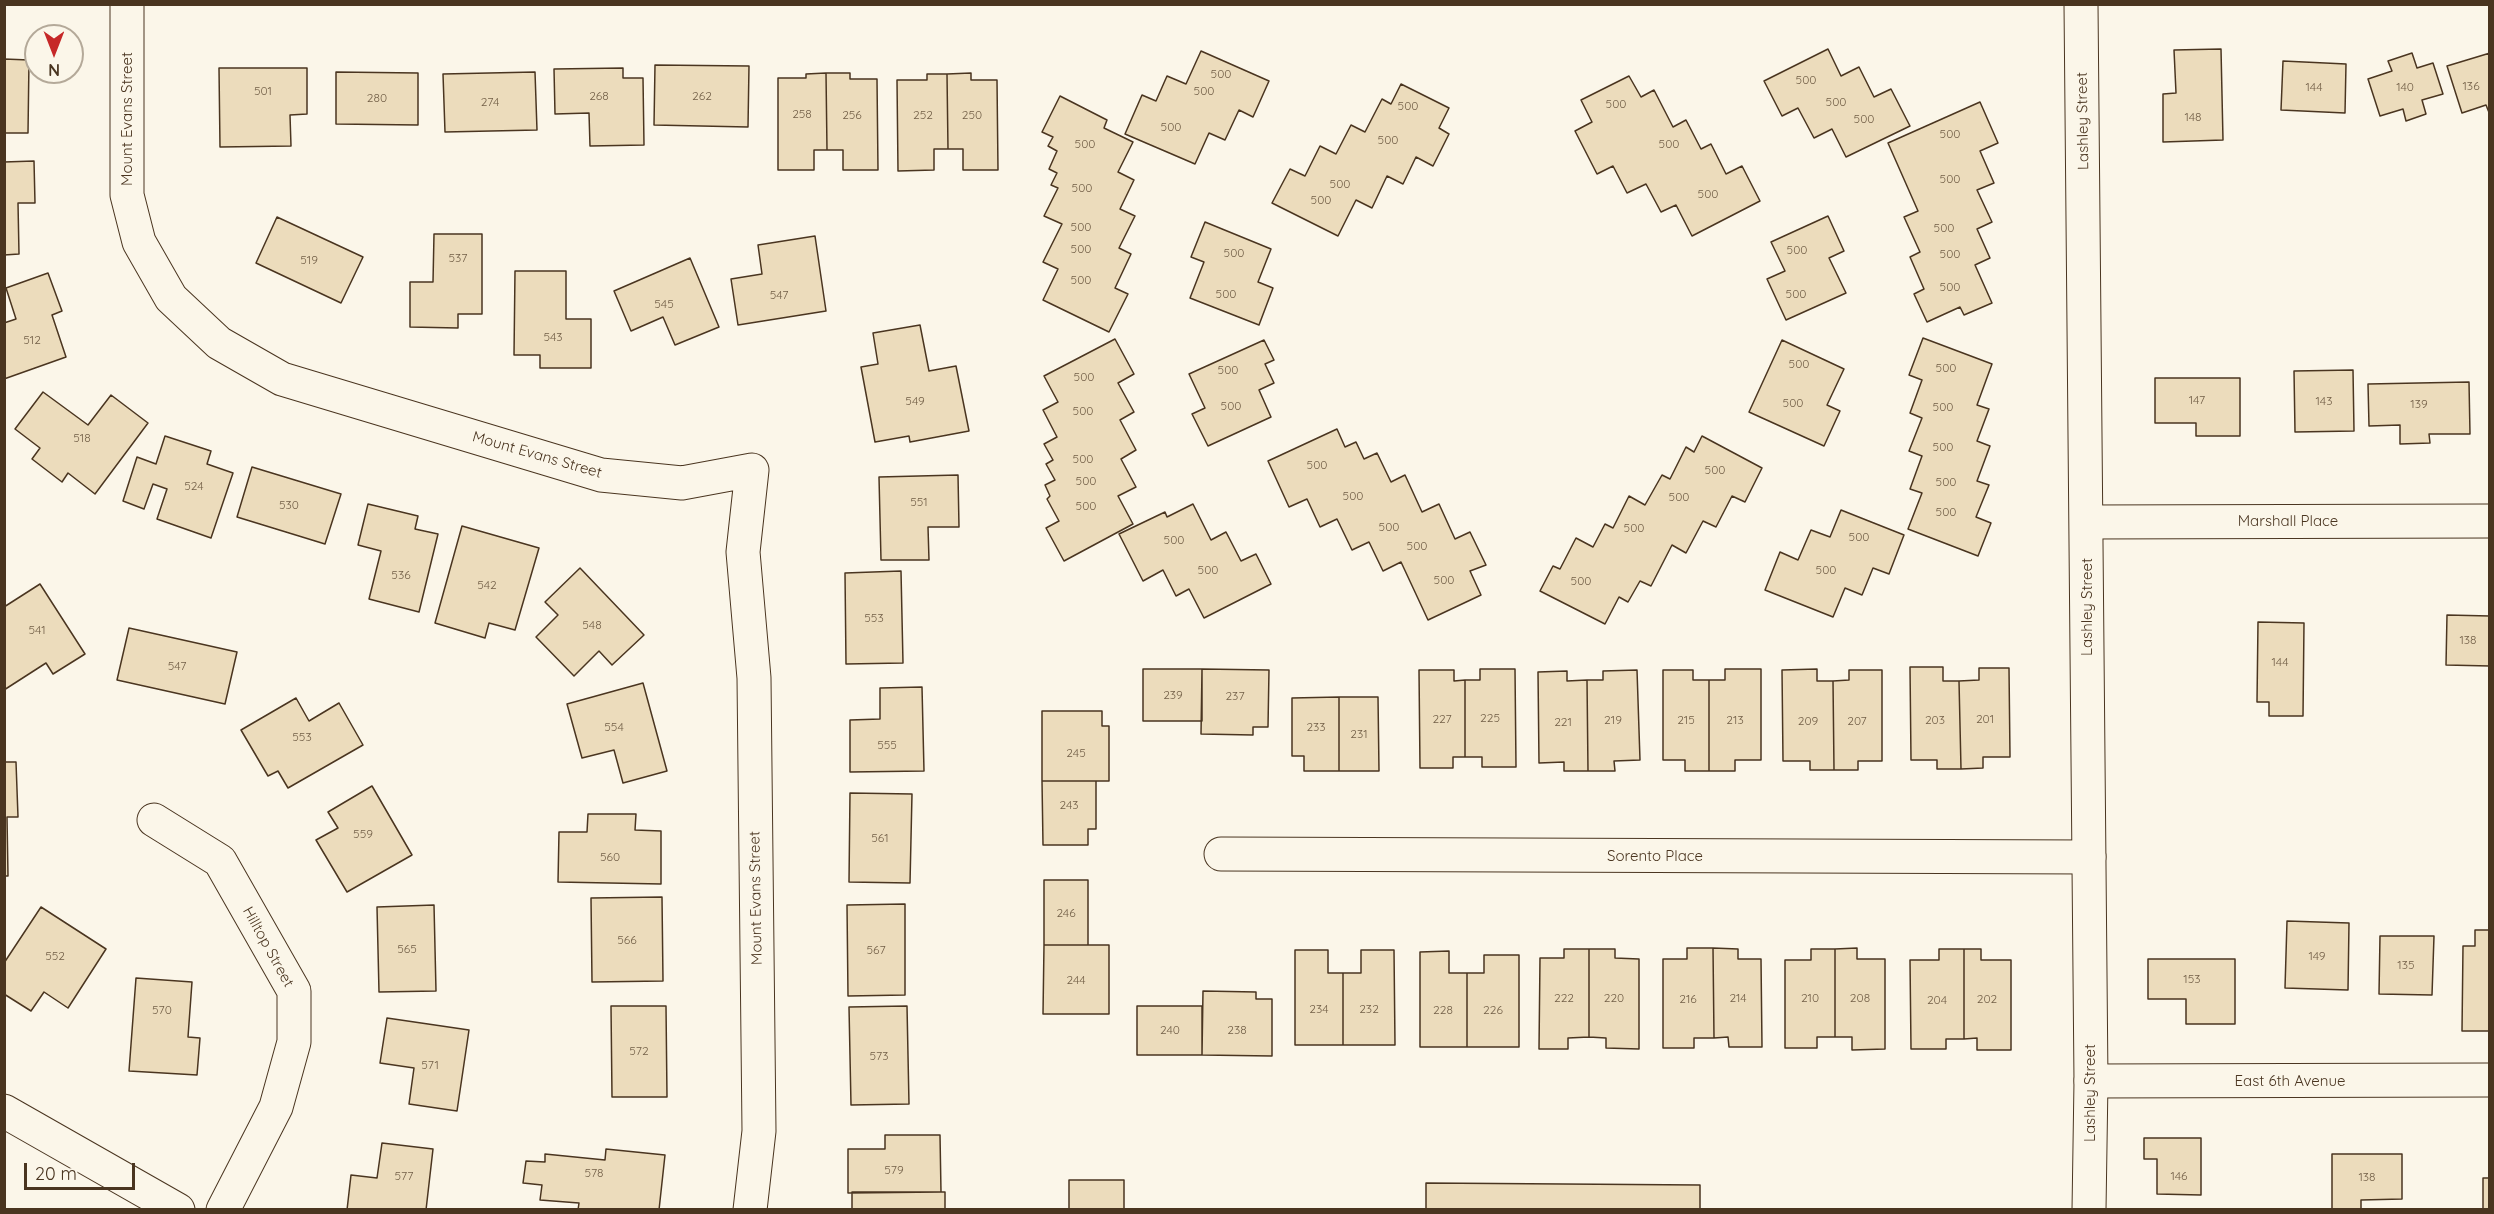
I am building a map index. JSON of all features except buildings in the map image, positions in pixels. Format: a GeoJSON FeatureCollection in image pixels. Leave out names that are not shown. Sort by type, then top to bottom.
{"type":"FeatureCollection","features":[{"type":"Feature","properties":{"kind":"street","name":"Mount Evans Street"},"geometry":{"type":"LineString","coordinates":[[127,4],[127,195],[139,242],[171,297],[219,343],[282,379],[601,475],[682,483],[752,470],[743,552],[754,678],[759,1131],[750,1209]]}},
{"type":"Feature","properties":{"kind":"street","name":"Lashley Street"},"geometry":{"type":"LineString","coordinates":[[2081,4],[2091,1081],[2089,1209]]}},
{"type":"Feature","properties":{"kind":"street","name":"Marshall Place"},"geometry":{"type":"LineString","coordinates":[[2087,522],[2490,521]]}},
{"type":"Feature","properties":{"kind":"street","name":"Hilltop Street"},"geometry":{"type":"LineString","coordinates":[[154,820],[220,861],[294,991],[294,1042],[276,1107],[223,1209]]}},
{"type":"Feature","properties":{"kind":"street","name":"Sorento Place"},"geometry":{"type":"LineString","coordinates":[[1221,855],[2089,857]]}},
{"type":"Feature","properties":{"kind":"street","name":"East 6th Avenue"},"geometry":{"type":"LineString","coordinates":[[2091,1081],[2490,1080]]}},
{"type":"Feature","properties":{"kind":"street"},"geometry":{"type":"LineString","coordinates":[[4,1111],[178,1209]]}}]}
